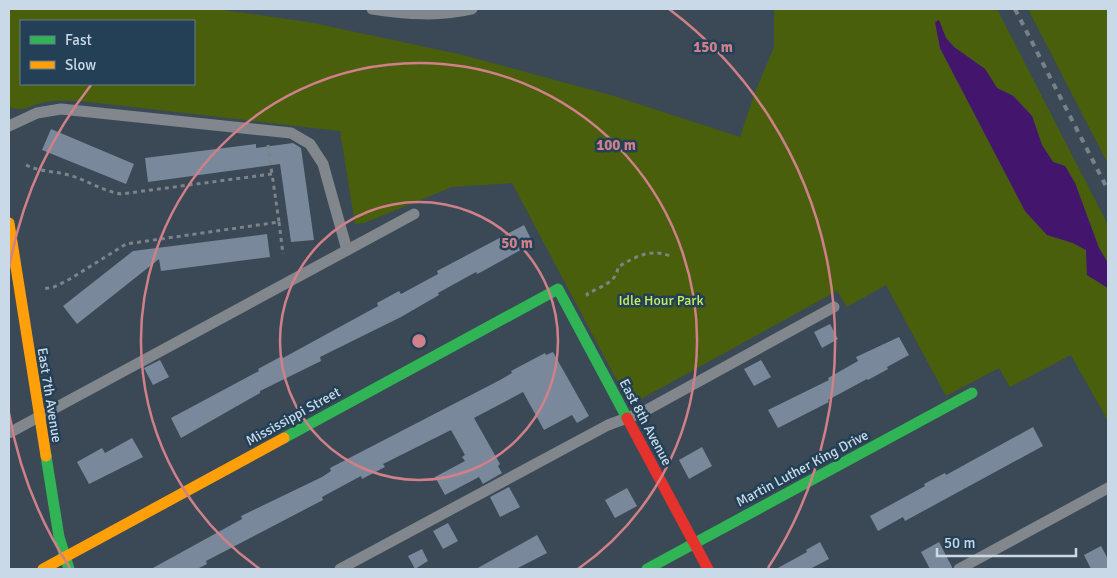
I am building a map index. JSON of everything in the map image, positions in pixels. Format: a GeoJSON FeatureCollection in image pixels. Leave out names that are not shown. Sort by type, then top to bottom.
{"type":"FeatureCollection","features":[{"type":"Feature","properties":{"kind":"street","name":"East 7th Avenue"},"geometry":{"type":"LineString","coordinates":[[9,223],[38,417],[64,558],[69,569]]}},
{"type":"Feature","properties":{"kind":"street","name":"East 8th Avenue"},"geometry":{"type":"LineString","coordinates":[[558,289],[708,569]]}},
{"type":"Feature","properties":{"kind":"street","name":"Mississippi Street"},"geometry":{"type":"LineString","coordinates":[[43,569],[558,289]]}},
{"type":"Feature","properties":{"kind":"street","name":"Martin Luther King Drive"},"geometry":{"type":"LineString","coordinates":[[647,569],[972,393]]}},
{"type":"Feature","properties":{"kind":"lane"},"geometry":{"type":"LineString","coordinates":[[372,9],[432,14],[472,9]]}},
{"type":"Feature","properties":{"kind":"lane"},"geometry":{"type":"LineString","coordinates":[[9,126],[37,113],[61,109],[291,133],[310,144],[323,164],[347,250]]}},
{"type":"Feature","properties":{"kind":"lane"},"geometry":{"type":"LineString","coordinates":[[9,433],[414,214]]}},
{"type":"Feature","properties":{"kind":"lane"},"geometry":{"type":"LineString","coordinates":[[340,569],[608,425],[642,412],[834,307]]}},
{"type":"Feature","properties":{"kind":"lane"},"geometry":{"type":"LineString","coordinates":[[959,569],[1108,488]]}},
{"type":"Feature","properties":{"kind":"path"},"geometry":{"type":"LineString","coordinates":[[268,144],[283,254]]}},
{"type":"Feature","properties":{"kind":"path"},"geometry":{"type":"LineString","coordinates":[[26,165],[36,170],[70,175],[110,192],[121,194],[272,174]]}},
{"type":"Feature","properties":{"kind":"path"},"geometry":{"type":"LineString","coordinates":[[42,289],[54,287],[70,279],[126,244],[279,222]]}},
{"type":"Feature","properties":{"kind":"path"},"geometry":{"type":"LineString","coordinates":[[590,301],[587,294],[612,281],[616,276],[618,267],[638,256],[653,252],[670,256]]}},
{"type":"Feature","properties":{"kind":"green space","name":"Idle Hour Park"},"geometry":{"type":"Polygon","coordinates":[[[9,9],[216,9],[308,22],[459,54],[614,96],[740,137],[755,92],[774,47],[774,9],[997,9],[1108,225],[1108,263],[1099,248],[1075,183],[1065,166],[1053,162],[1042,145],[1032,116],[1014,96],[997,88],[985,69],[954,47],[946,38],[939,21],[940,48],[1025,211],[1047,235],[1073,243],[1086,250],[1087,275],[1108,288],[1108,421],[1071,355],[1010,387],[999,368],[946,396],[886,285],[847,307],[837,291],[630,405],[512,183],[452,187],[364,223],[355,224],[340,131],[81,101],[49,101],[19,109],[10,107],[9,9]]]}},
{"type":"Feature","properties":{"kind":"green space"},"geometry":{"type":"Polygon","coordinates":[[[1028,9],[1108,9],[1108,164],[1028,9]]]}},
{"type":"Feature","properties":{"kind":"shaded area"},"geometry":{"type":"Polygon","coordinates":[[[939,20],[946,38],[954,47],[985,69],[997,88],[1013,96],[1032,116],[1042,145],[1053,162],[1065,166],[1075,183],[1099,248],[1108,263],[1108,288],[1087,275],[1086,250],[1073,243],[1047,235],[1025,211],[940,48],[935,22],[939,20]]]}},
{"type":"Feature","properties":{"kind":"building"},"geometry":{"type":"Polygon","coordinates":[[[51,129],[134,164],[126,184],[42,150],[51,129]]]}},
{"type":"Feature","properties":{"kind":"building"},"geometry":{"type":"Polygon","coordinates":[[[293,143],[301,148],[314,240],[291,242],[280,164],[148,182],[145,158],[256,144],[256,148],[293,143]]]}},
{"type":"Feature","properties":{"kind":"building"},"geometry":{"type":"Polygon","coordinates":[[[524,225],[533,243],[438,293],[439,295],[401,317],[320,357],[321,361],[260,391],[260,393],[181,438],[171,418],[259,371],[258,369],[282,356],[283,358],[378,306],[377,303],[399,291],[401,294],[438,274],[437,271],[524,225]]]}},
{"type":"Feature","properties":{"kind":"building"},"geometry":{"type":"Polygon","coordinates":[[[267,234],[270,257],[161,271],[159,259],[77,324],[63,306],[133,251],[267,234]]]}},
{"type":"Feature","properties":{"kind":"building"},"geometry":{"type":"Polygon","coordinates":[[[830,324],[838,339],[822,348],[814,332],[830,324]]]}},
{"type":"Feature","properties":{"kind":"building"},"geometry":{"type":"Polygon","coordinates":[[[899,337],[909,355],[887,367],[888,369],[828,400],[829,402],[778,428],[768,410],[829,380],[828,378],[858,361],[856,357],[899,337]]]}},
{"type":"Feature","properties":{"kind":"building"},"geometry":{"type":"Polygon","coordinates":[[[553,352],[589,416],[577,423],[572,415],[544,430],[523,392],[474,418],[500,464],[498,466],[502,473],[483,484],[479,477],[445,495],[435,477],[465,461],[462,457],[465,455],[451,430],[383,464],[385,467],[362,479],[361,476],[322,497],[323,500],[206,561],[207,564],[197,569],[151,569],[242,519],[241,516],[322,477],[331,471],[330,468],[500,380],[512,373],[511,371],[545,353],[546,355],[553,352]]]}},
{"type":"Feature","properties":{"kind":"building"},"geometry":{"type":"Polygon","coordinates":[[[160,360],[169,377],[153,385],[144,368],[160,360]]]}},
{"type":"Feature","properties":{"kind":"building"},"geometry":{"type":"Polygon","coordinates":[[[761,360],[771,377],[754,386],[744,369],[761,360]]]}},
{"type":"Feature","properties":{"kind":"building"},"geometry":{"type":"Polygon","coordinates":[[[1033,427],[1043,446],[905,521],[903,517],[878,531],[870,516],[925,486],[924,484],[945,473],[946,475],[1033,427]]]}},
{"type":"Feature","properties":{"kind":"building"},"geometry":{"type":"Polygon","coordinates":[[[132,438],[143,457],[89,484],[77,462],[102,448],[105,453],[132,438]]]}},
{"type":"Feature","properties":{"kind":"building"},"geometry":{"type":"Polygon","coordinates":[[[702,447],[712,466],[689,479],[679,460],[702,447]]]}},
{"type":"Feature","properties":{"kind":"building"},"geometry":{"type":"Polygon","coordinates":[[[509,487],[520,507],[500,517],[490,497],[509,487]]]}},
{"type":"Feature","properties":{"kind":"building"},"geometry":{"type":"Polygon","coordinates":[[[627,488],[637,506],[615,518],[605,500],[627,488]]]}},
{"type":"Feature","properties":{"kind":"building"},"geometry":{"type":"Polygon","coordinates":[[[448,523],[458,541],[443,549],[433,531],[448,523]]]}},
{"type":"Feature","properties":{"kind":"building"},"geometry":{"type":"Polygon","coordinates":[[[537,535],[547,553],[516,569],[476,569],[537,535]]]}},
{"type":"Feature","properties":{"kind":"building"},"geometry":{"type":"Polygon","coordinates":[[[820,542],[829,559],[810,569],[776,569],[807,552],[806,550],[820,542]]]}},
{"type":"Feature","properties":{"kind":"building"},"geometry":{"type":"Polygon","coordinates":[[[939,542],[952,569],[930,569],[921,552],[939,542]]]}},
{"type":"Feature","properties":{"kind":"building"},"geometry":{"type":"Polygon","coordinates":[[[1101,546],[1108,559],[1108,569],[1091,569],[1084,555],[1101,546]]]}},
{"type":"Feature","properties":{"kind":"building"},"geometry":{"type":"Polygon","coordinates":[[[422,549],[428,561],[415,569],[408,556],[422,549]]]}},
{"type":"Feature","properties":{"kind":"railway"},"geometry":{"type":"LineString","coordinates":[[1015,9],[1108,190]]}},
{"type":"Feature","properties":{"kind":"traffic: fast"},"geometry":{"type":"LineString","coordinates":[[284,438],[558,289],[627,418]]}},
{"type":"Feature","properties":{"kind":"traffic: fast"},"geometry":{"type":"LineString","coordinates":[[647,569],[972,393]]}},
{"type":"Feature","properties":{"kind":"traffic: fast"},"geometry":{"type":"LineString","coordinates":[[46,456],[59,537],[69,569]]}},
{"type":"Feature","properties":{"kind":"traffic: slow"},"geometry":{"type":"LineString","coordinates":[[9,223],[46,456]]}},
{"type":"Feature","properties":{"kind":"traffic: slow"},"geometry":{"type":"LineString","coordinates":[[43,569],[284,438]]}},
{"type":"Feature","properties":{"kind":"traffic: jam"},"geometry":{"type":"LineString","coordinates":[[627,418],[708,569]]}}]}
